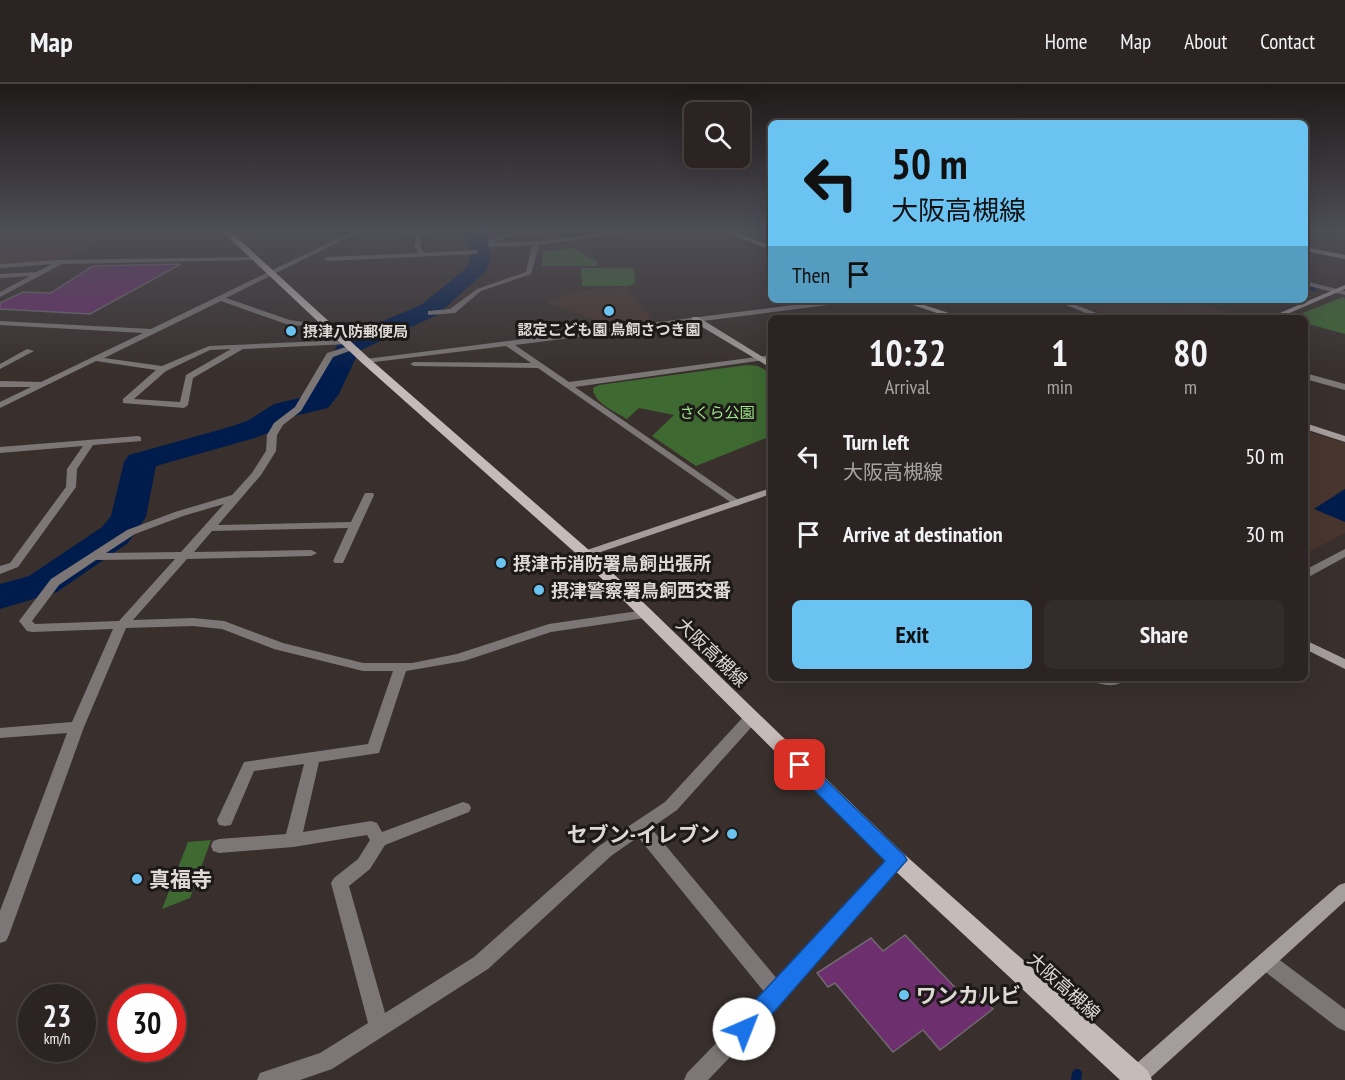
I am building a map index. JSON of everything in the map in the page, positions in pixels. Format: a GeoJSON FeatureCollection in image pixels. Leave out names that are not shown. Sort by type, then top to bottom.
{"type":"FeatureCollection","features":[{"type":"Feature","properties":{"kind":"main road","name":"大阪高槻線"},"geometry":{"type":"LineString","coordinates":[[278,278],[366,361],[585,554],[897,860],[1138,1078]]}},
{"type":"Feature","properties":{"kind":"street"},"geometry":{"type":"LineString","coordinates":[[1,294],[31,278]]}},
{"type":"Feature","properties":{"kind":"street"},"geometry":{"type":"LineString","coordinates":[[0,405],[258,278]]}},
{"type":"Feature","properties":{"kind":"street"},"geometry":{"type":"LineString","coordinates":[[431,313],[452,311],[479,290],[513,278]]}},
{"type":"Feature","properties":{"kind":"street"},"geometry":{"type":"LineString","coordinates":[[1308,284],[1343,290]]}},
{"type":"Feature","properties":{"kind":"street"},"geometry":{"type":"LineString","coordinates":[[1280,315],[1343,290]]}},
{"type":"Feature","properties":{"kind":"street"},"geometry":{"type":"LineString","coordinates":[[220,298],[289,322],[331,328]]}},
{"type":"Feature","properties":{"kind":"street"},"geometry":{"type":"LineString","coordinates":[[366,361],[826,303]]}},
{"type":"Feature","properties":{"kind":"street"},"geometry":{"type":"LineString","coordinates":[[912,303],[950,315]]}},
{"type":"Feature","properties":{"kind":"street"},"geometry":{"type":"LineString","coordinates":[[1066,303],[1097,315]]}},
{"type":"Feature","properties":{"kind":"street"},"geometry":{"type":"LineString","coordinates":[[694,319],[768,364]]}},
{"type":"Feature","properties":{"kind":"street"},"geometry":{"type":"LineString","coordinates":[[0,323],[153,331]]}},
{"type":"Feature","properties":{"kind":"street"},"geometry":{"type":"LineString","coordinates":[[507,343],[736,503]]}},
{"type":"Feature","properties":{"kind":"street"},"geometry":{"type":"LineString","coordinates":[[241,347],[189,376],[184,405],[126,401],[163,369],[209,348],[241,347],[349,344]]}},
{"type":"Feature","properties":{"kind":"street"},"geometry":{"type":"LineString","coordinates":[[0,935],[77,727],[121,626],[256,475],[271,451],[272,435],[279,423],[300,406],[330,355],[349,344]]}},
{"type":"Feature","properties":{"kind":"street"},"geometry":{"type":"LineString","coordinates":[[466,365],[472,347]]}},
{"type":"Feature","properties":{"kind":"street"},"geometry":{"type":"LineString","coordinates":[[0,367],[30,351]]}},
{"type":"Feature","properties":{"kind":"street"},"geometry":{"type":"LineString","coordinates":[[568,385],[768,357]]}},
{"type":"Feature","properties":{"kind":"street"},"geometry":{"type":"LineString","coordinates":[[95,359],[163,369]]}},
{"type":"Feature","properties":{"kind":"street"},"geometry":{"type":"LineString","coordinates":[[414,364],[541,366]]}},
{"type":"Feature","properties":{"kind":"street"},"geometry":{"type":"LineString","coordinates":[[1308,377],[1345,387]]}},
{"type":"Feature","properties":{"kind":"street"},"geometry":{"type":"LineString","coordinates":[[0,384],[44,384]]}},
{"type":"Feature","properties":{"kind":"street"},"geometry":{"type":"LineString","coordinates":[[1308,427],[1345,439]]}},
{"type":"Feature","properties":{"kind":"street"},"geometry":{"type":"LineString","coordinates":[[0,450],[138,439]]}},
{"type":"Feature","properties":{"kind":"street"},"geometry":{"type":"LineString","coordinates":[[0,570],[15,564],[71,487],[72,469],[90,443]]}},
{"type":"Feature","properties":{"kind":"street"},"geometry":{"type":"LineString","coordinates":[[585,554],[768,492]]}},
{"type":"Feature","properties":{"kind":"street"},"geometry":{"type":"LineString","coordinates":[[339,561],[369,495]]}},
{"type":"Feature","properties":{"kind":"street"},"geometry":{"type":"LineString","coordinates":[[238,497],[179,513],[130,532],[55,582],[25,621],[32,628],[193,622],[224,625],[279,646],[363,667],[412,667],[459,658],[549,628],[645,614]]}},
{"type":"Feature","properties":{"kind":"street"},"geometry":{"type":"LineString","coordinates":[[210,528],[355,525]]}},
{"type":"Feature","properties":{"kind":"street"},"geometry":{"type":"LineString","coordinates":[[1308,573],[1345,552]]}},
{"type":"Feature","properties":{"kind":"street"},"geometry":{"type":"LineString","coordinates":[[96,556],[311,553]]}},
{"type":"Feature","properties":{"kind":"street"},"geometry":{"type":"LineString","coordinates":[[1308,646],[1345,665]]}},
{"type":"Feature","properties":{"kind":"street"},"geometry":{"type":"LineString","coordinates":[[225,820],[249,766],[374,749],[401,667]]}},
{"type":"Feature","properties":{"kind":"street"},"geometry":{"type":"LineString","coordinates":[[267,1080],[325,1062],[481,963],[605,850],[671,806],[751,718]]}},
{"type":"Feature","properties":{"kind":"street"},"geometry":{"type":"LineString","coordinates":[[0,733],[77,727]]}},
{"type":"Feature","properties":{"kind":"street"},"geometry":{"type":"LineString","coordinates":[[293,840],[313,758]]}},
{"type":"Feature","properties":{"kind":"street"},"geometry":{"type":"LineString","coordinates":[[380,1027],[340,883],[364,864],[379,840],[463,808]]}},
{"type":"Feature","properties":{"kind":"street"},"geometry":{"type":"LineString","coordinates":[[640,827],[778,994]]}},
{"type":"Feature","properties":{"kind":"street"},"geometry":{"type":"LineString","coordinates":[[219,846],[293,840],[372,828],[379,840]]}},
{"type":"Feature","properties":{"kind":"street"},"geometry":{"type":"LineString","coordinates":[[694,1080],[778,994],[897,860]]}},
{"type":"Feature","properties":{"kind":"street"},"geometry":{"type":"LineString","coordinates":[[1138,1078],[1345,890]]}},
{"type":"Feature","properties":{"kind":"street"},"geometry":{"type":"LineString","coordinates":[[1266,961],[1345,1022]]}},
{"type":"Feature","properties":{"kind":"shaded area","name":"認定こども園 鳥飼さつき園"},"geometry":{"type":"Polygon","coordinates":[[[627,287],[654,321],[613,326],[544,302],[573,291],[627,287]]]}},
{"type":"Feature","properties":{"kind":"shaded area"},"geometry":{"type":"Polygon","coordinates":[[[1075,303],[1166,303],[1175,306],[1199,303],[1236,315],[1106,315],[1075,303]]]}},
{"type":"Feature","properties":{"kind":"shaded area"},"geometry":{"type":"Polygon","coordinates":[[[1308,432],[1345,443],[1345,533],[1308,552],[1308,432]]]}},
{"type":"Feature","properties":{"kind":"green space"},"geometry":{"type":"Polygon","coordinates":[[[582,278],[635,278],[635,283],[629,286],[582,286],[582,278]]]}},
{"type":"Feature","properties":{"kind":"green space"},"geometry":{"type":"Polygon","coordinates":[[[1343,297],[1345,298],[1345,334],[1308,324],[1308,315],[1298,315],[1343,297]]]}},
{"type":"Feature","properties":{"kind":"green space","name":"さくら公園"},"geometry":{"type":"Polygon","coordinates":[[[747,365],[758,366],[768,371],[768,437],[696,466],[652,436],[674,415],[639,408],[627,419],[601,403],[593,388],[599,385],[747,365]]]}},
{"type":"Feature","properties":{"kind":"green space"},"geometry":{"type":"Polygon","coordinates":[[[211,840],[190,898],[162,909],[188,842],[211,840]]]}},
{"type":"Feature","properties":{"kind":"water"},"geometry":{"type":"Polygon","coordinates":[[[1345,489],[1345,522],[1314,509],[1345,489]]]}},
{"type":"Feature","properties":{"kind":"building"},"geometry":{"type":"Polygon","coordinates":[[[74,278],[155,278],[90,314],[0,309],[0,303],[23,292],[51,293],[74,278]]]}},
{"type":"Feature","properties":{"kind":"building","name":"ワンカルビ"},"geometry":{"type":"Polygon","coordinates":[[[905,935],[966,999],[976,991],[993,1009],[940,1050],[923,1030],[893,1052],[835,983],[828,987],[817,973],[871,938],[883,951],[905,935]]]}},
{"type":"Feature","properties":{"kind":"waterway"},"geometry":{"type":"LineString","coordinates":[[0,597],[43,584],[115,535],[128,517],[140,462],[244,432],[260,426],[284,410],[318,402],[325,394],[348,347],[363,338],[429,310],[468,278]]}},
{"type":"Feature","properties":{"kind":"waterway"},"geometry":{"type":"LineString","coordinates":[[1308,287],[1314,289]]}},
{"type":"Feature","properties":{"kind":"waterway"},"geometry":{"type":"LineString","coordinates":[[1076,1080],[1077,1074]]}},
{"type":"Feature","properties":{"kind":"place","name":"認定こども園 鳥飼さつき園"},"geometry":{"type":"Point","coordinates":[609,311]}},
{"type":"Feature","properties":{"kind":"place","name":"摂津八防郵便局"},"geometry":{"type":"Point","coordinates":[291,331]}},
{"type":"Feature","properties":{"kind":"place","name":"摂津市消防署鳥飼出張所"},"geometry":{"type":"Point","coordinates":[501,563]}},
{"type":"Feature","properties":{"kind":"place","name":"摂津警察署鳥飼西交番"},"geometry":{"type":"Point","coordinates":[539,590]}},
{"type":"Feature","properties":{"kind":"place","name":"セブン-イレブン"},"geometry":{"type":"Point","coordinates":[732,834]}},
{"type":"Feature","properties":{"kind":"place","name":"真福寺"},"geometry":{"type":"Point","coordinates":[137,879]}},
{"type":"Feature","properties":{"kind":"place","name":"ワンカルビ"},"geometry":{"type":"Point","coordinates":[904,995]}},
{"type":"Feature","properties":{"kind":"route"},"geometry":{"type":"LineString","coordinates":[[744,1029],[897,860],[800,765]]}}]}
